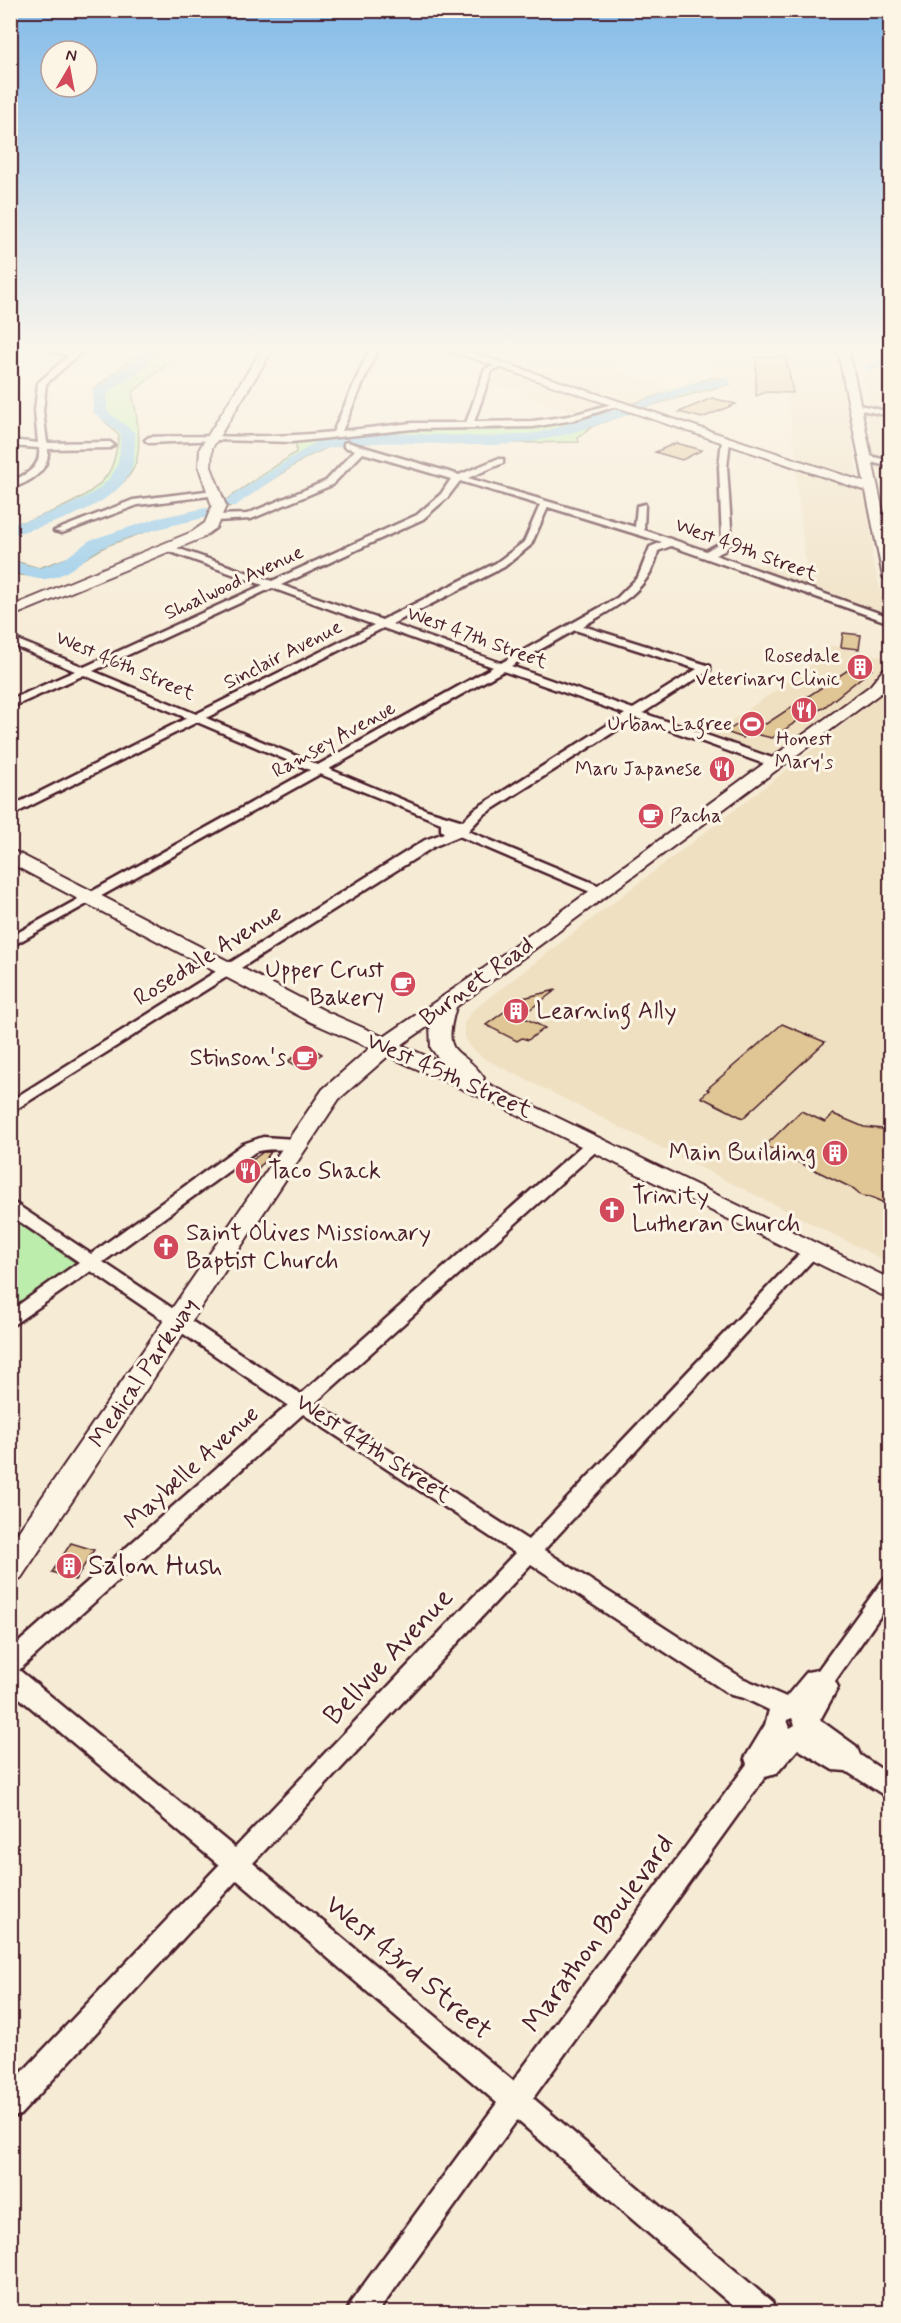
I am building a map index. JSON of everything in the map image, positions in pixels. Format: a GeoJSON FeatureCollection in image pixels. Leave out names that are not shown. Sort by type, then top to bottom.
{"type":"FeatureCollection","features":[{"type":"Feature","properties":{"kind":"main road"},"geometry":{"type":"LineString","coordinates":[[10,613],[168,548],[205,530],[216,518],[219,506],[204,459],[205,454]]}},
{"type":"Feature","properties":{"kind":"main road"},"geometry":{"type":"LineString","coordinates":[[769,454],[872,489]]}},
{"type":"Feature","properties":{"kind":"main road"},"geometry":{"type":"LineString","coordinates":[[865,454],[891,577]]}},
{"type":"Feature","properties":{"kind":"main road","name":"Burnet Road"},"geometry":{"type":"LineString","coordinates":[[295,1144],[331,1094],[383,1048],[446,1005],[876,689],[891,672]]}},
{"type":"Feature","properties":{"kind":"main road","name":"West 45th Street"},"geometry":{"type":"LineString","coordinates":[[10,855],[383,1048],[494,1094],[891,1290]]}},
{"type":"Feature","properties":{"kind":"main road"},"geometry":{"type":"LineString","coordinates":[[446,1005],[438,1034],[442,1050],[455,1064],[494,1094]]}},
{"type":"Feature","properties":{"kind":"main road","name":"Medical Parkway"},"geometry":{"type":"LineString","coordinates":[[10,1569],[179,1322],[295,1144]]}},
{"type":"Feature","properties":{"kind":"street"},"geometry":{"type":"LineString","coordinates":[[10,486],[41,467],[45,454]]}},
{"type":"Feature","properties":{"kind":"street"},"geometry":{"type":"LineString","coordinates":[[216,518],[248,517],[329,483],[355,454]]}},
{"type":"Feature","properties":{"kind":"street","name":"West 49th Street"},"geometry":{"type":"LineString","coordinates":[[381,454],[652,535],[891,620]]}},
{"type":"Feature","properties":{"kind":"street"},"geometry":{"type":"LineString","coordinates":[[724,454],[725,546],[730,552],[729,564]]}},
{"type":"Feature","properties":{"kind":"street"},"geometry":{"type":"LineString","coordinates":[[866,458],[891,464]]}},
{"type":"Feature","properties":{"kind":"street"},"geometry":{"type":"LineString","coordinates":[[461,478],[500,461]]}},
{"type":"Feature","properties":{"kind":"street","name":"Shoalwood Avenue"},"geometry":{"type":"LineString","coordinates":[[10,705],[420,517],[444,496],[455,480],[461,478]]}},
{"type":"Feature","properties":{"kind":"street"},"geometry":{"type":"LineString","coordinates":[[59,531],[136,502],[214,493]]}},
{"type":"Feature","properties":{"kind":"street","name":"Sinclair Avenue"},"geometry":{"type":"LineString","coordinates":[[10,812],[508,560],[528,543],[545,503]]}},
{"type":"Feature","properties":{"kind":"street"},"geometry":{"type":"LineString","coordinates":[[639,531],[642,506]]}},
{"type":"Feature","properties":{"kind":"street","name":"Ramsey Avenue"},"geometry":{"type":"LineString","coordinates":[[10,943],[577,627],[634,590],[649,568],[653,549],[652,535]]}},
{"type":"Feature","properties":{"kind":"street"},"geometry":{"type":"LineString","coordinates":[[653,549],[672,542]]}},
{"type":"Feature","properties":{"kind":"street"},"geometry":{"type":"LineString","coordinates":[[706,555],[725,546]]}},
{"type":"Feature","properties":{"kind":"street","name":"West 47th Street"},"geometry":{"type":"LineString","coordinates":[[168,548],[506,666],[774,763]]}},
{"type":"Feature","properties":{"kind":"street","name":"Rosedale Avenue"},"geometry":{"type":"LineString","coordinates":[[10,1108],[706,668],[577,627]]}},
{"type":"Feature","properties":{"kind":"street","name":"West 46th Street"},"geometry":{"type":"LineString","coordinates":[[10,640],[423,813],[600,891]]}},
{"type":"Feature","properties":{"kind":"street"},"geometry":{"type":"LineString","coordinates":[[10,1321],[249,1148],[262,1142],[295,1144]]}},
{"type":"Feature","properties":{"kind":"street","name":"Maybelle Avenue"},"geometry":{"type":"LineString","coordinates":[[10,1664],[595,1143]]}},
{"type":"Feature","properties":{"kind":"street","name":"West 44th Street"},"geometry":{"type":"LineString","coordinates":[[10,1206],[179,1322],[739,1688],[739,1694],[792,1723],[841,1762],[848,1760],[891,1788]]}},
{"type":"Feature","properties":{"kind":"street","name":"Bellvue Avenue"},"geometry":{"type":"LineString","coordinates":[[10,2104],[812,1251]]}},
{"type":"Feature","properties":{"kind":"street","name":"Marathon Boulevard"},"geometry":{"type":"LineString","coordinates":[[361,2313],[517,2102],[759,1766],[768,1766],[792,1723],[827,1687],[823,1680],[891,1586]]}},
{"type":"Feature","properties":{"kind":"street","name":"West 43rd Street"},"geometry":{"type":"LineString","coordinates":[[10,1676],[517,2102],[762,2313]]}},
{"type":"Feature","properties":{"kind":"shaded area"},"geometry":{"type":"Polygon","coordinates":[[[795,454],[854,454],[857,477],[796,458],[795,454]]]}},
{"type":"Feature","properties":{"kind":"shaded area"},"geometry":{"type":"Polygon","coordinates":[[[873,454],[890,454],[890,462],[874,458],[873,454]]]}},
{"type":"Feature","properties":{"kind":"shaded area"},"geometry":{"type":"Polygon","coordinates":[[[877,464],[890,467],[890,525],[884,493],[877,464]]]}},
{"type":"Feature","properties":{"kind":"shaded area"},"geometry":{"type":"Polygon","coordinates":[[[795,467],[864,490],[873,544],[872,558],[886,611],[873,613],[752,567],[757,564],[806,567],[795,467]]]}},
{"type":"Feature","properties":{"kind":"shaded area"},"geometry":{"type":"Polygon","coordinates":[[[830,645],[889,658],[866,687],[769,757],[709,736],[807,669],[830,645]]]}},
{"type":"Feature","properties":{"kind":"shaded area"},"geometry":{"type":"Polygon","coordinates":[[[890,687],[890,1263],[483,1058],[469,1046],[464,1036],[464,1023],[473,1010],[775,779],[890,687]]]}},
{"type":"Feature","properties":{"kind":"green space"},"geometry":{"type":"Polygon","coordinates":[[[115,454],[138,454],[129,476],[101,499],[63,517],[11,533],[11,525],[52,512],[94,489],[104,479],[115,454]]]}},
{"type":"Feature","properties":{"kind":"green space"},"geometry":{"type":"Polygon","coordinates":[[[292,454],[313,454],[229,507],[227,499],[292,454]]]}},
{"type":"Feature","properties":{"kind":"green space"},"geometry":{"type":"Polygon","coordinates":[[[204,510],[207,516],[175,521],[106,546],[84,559],[41,577],[11,574],[11,560],[39,568],[73,556],[106,537],[174,516],[204,510]]]}},
{"type":"Feature","properties":{"kind":"green space"},"geometry":{"type":"Polygon","coordinates":[[[11,1218],[76,1263],[10,1309],[11,1218]]]}},
{"type":"Feature","properties":{"kind":"building"},"geometry":{"type":"Polygon","coordinates":[[[663,454],[693,454],[682,460],[663,454]]]}},
{"type":"Feature","properties":{"kind":"building"},"geometry":{"type":"Polygon","coordinates":[[[843,633],[861,635],[859,649],[841,647],[843,633]]]}},
{"type":"Feature","properties":{"kind":"building"},"geometry":{"type":"Polygon","coordinates":[[[857,664],[872,669],[823,708],[802,718],[772,738],[751,733],[743,738],[726,732],[747,718],[766,724],[857,664]]]}},
{"type":"Feature","properties":{"kind":"building","name":"Learning Ally"},"geometry":{"type":"Polygon","coordinates":[[[556,990],[521,1016],[545,1028],[528,1040],[522,1038],[517,1041],[486,1025],[523,998],[556,990]]]}},
{"type":"Feature","properties":{"kind":"building"},"geometry":{"type":"Polygon","coordinates":[[[782,1024],[825,1042],[743,1118],[701,1097],[709,1090],[707,1089],[782,1024]]]}},
{"type":"Feature","properties":{"kind":"building","name":"Stinson's"},"geometry":{"type":"Polygon","coordinates":[[[310,1047],[322,1054],[301,1068],[288,1061],[310,1047]]]}},
{"type":"Feature","properties":{"kind":"building","name":"Main Building"},"geometry":{"type":"Polygon","coordinates":[[[801,1111],[825,1122],[833,1114],[864,1127],[891,1130],[891,1206],[871,1197],[862,1196],[854,1189],[765,1146],[801,1111]]]}},
{"type":"Feature","properties":{"kind":"building","name":"Taco Shack"},"geometry":{"type":"Polygon","coordinates":[[[263,1152],[271,1152],[251,1178],[234,1174],[263,1152]]]}},
{"type":"Feature","properties":{"kind":"building","name":"Salon Hush"},"geometry":{"type":"Polygon","coordinates":[[[71,1543],[94,1550],[75,1580],[52,1572],[71,1543]]]}},
{"type":"Feature","properties":{"kind":"waterway"},"geometry":{"type":"LineString","coordinates":[[10,530],[54,516],[87,502],[101,493],[121,474],[126,454]]}},
{"type":"Feature","properties":{"kind":"waterway"},"geometry":{"type":"LineString","coordinates":[[229,503],[303,454]]}},
{"type":"Feature","properties":{"kind":"waterway"},"geometry":{"type":"LineString","coordinates":[[10,566],[42,574],[72,562],[96,544],[164,521],[206,513]]}},
{"type":"Feature","properties":{"kind":"place","name":"Rosedale Veterinary Clinic"},"geometry":{"type":"Point","coordinates":[860,667]}},
{"type":"Feature","properties":{"kind":"place","name":"Honest Mary's"},"geometry":{"type":"Point","coordinates":[804,710]}},
{"type":"Feature","properties":{"kind":"place","name":"Urban Lagree"},"geometry":{"type":"Point","coordinates":[752,724]}},
{"type":"Feature","properties":{"kind":"place","name":"Maru Japanese"},"geometry":{"type":"Point","coordinates":[722,769]}},
{"type":"Feature","properties":{"kind":"place","name":"Pacha"},"geometry":{"type":"Point","coordinates":[651,816]}},
{"type":"Feature","properties":{"kind":"place","name":"Upper Crust Bakery"},"geometry":{"type":"Point","coordinates":[403,984]}},
{"type":"Feature","properties":{"kind":"place","name":"Learning Ally"},"geometry":{"type":"Point","coordinates":[516,1011]}},
{"type":"Feature","properties":{"kind":"place","name":"Stinson's"},"geometry":{"type":"Point","coordinates":[305,1058]}},
{"type":"Feature","properties":{"kind":"place","name":"Main Building"},"geometry":{"type":"Point","coordinates":[835,1153]}},
{"type":"Feature","properties":{"kind":"place","name":"Taco Shack"},"geometry":{"type":"Point","coordinates":[248,1171]}},
{"type":"Feature","properties":{"kind":"place","name":"Trinity Lutheran Church"},"geometry":{"type":"Point","coordinates":[612,1210]}},
{"type":"Feature","properties":{"kind":"place","name":"Saint Olives Missionary Baptist Church"},"geometry":{"type":"Point","coordinates":[166,1247]}},
{"type":"Feature","properties":{"kind":"place","name":"Salon Hush"},"geometry":{"type":"Point","coordinates":[69,1566]}}]}
